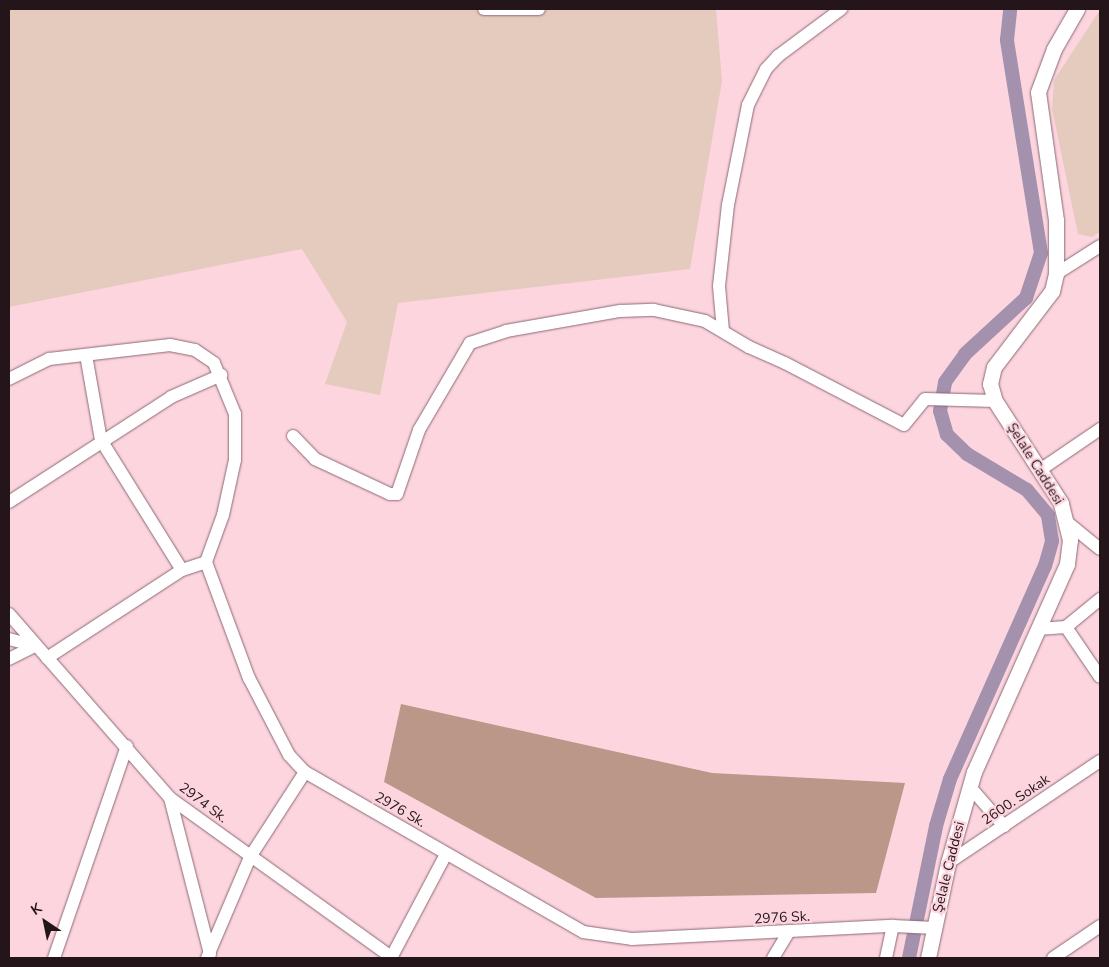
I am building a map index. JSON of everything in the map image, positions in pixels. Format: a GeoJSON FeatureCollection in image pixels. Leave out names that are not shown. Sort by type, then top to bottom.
{"type":"FeatureCollection","features":[{"type":"Feature","properties":{"kind":"street"},"geometry":{"type":"LineString","coordinates":[[484,9],[539,9]]}},
{"type":"Feature","properties":{"kind":"street"},"geometry":{"type":"LineString","coordinates":[[723,331],[720,277],[728,205],[748,105],[766,69],[778,56],[841,9]]}},
{"type":"Feature","properties":{"kind":"street","name":"Şelale Caddesi"},"geometry":{"type":"LineString","coordinates":[[928,958],[948,863],[970,787],[1067,564],[1068,523],[1061,503],[995,401],[990,384],[994,366],[1052,291],[1056,274],[1056,220],[1038,92],[1054,49],[1077,9]]}},
{"type":"Feature","properties":{"kind":"street"},"geometry":{"type":"LineString","coordinates":[[1056,274],[1100,246]]}},
{"type":"Feature","properties":{"kind":"street"},"geometry":{"type":"LineString","coordinates":[[293,436],[315,459],[390,494],[397,494],[419,430],[470,343],[483,336],[576,316],[654,310],[683,314],[723,331],[749,347],[785,363],[904,425],[925,398],[995,401]]}},
{"type":"Feature","properties":{"kind":"street"},"geometry":{"type":"LineString","coordinates":[[9,379],[49,359],[178,345],[202,353],[221,375],[235,414],[235,460],[223,515],[206,562],[182,570],[47,658]]}},
{"type":"Feature","properties":{"kind":"street"},"geometry":{"type":"LineString","coordinates":[[86,355],[101,440],[182,570]]}},
{"type":"Feature","properties":{"kind":"street"},"geometry":{"type":"LineString","coordinates":[[9,502],[101,440],[171,397],[221,375]]}},
{"type":"Feature","properties":{"kind":"street"},"geometry":{"type":"LineString","coordinates":[[1040,470],[1100,429]]}},
{"type":"Feature","properties":{"kind":"street"},"geometry":{"type":"LineString","coordinates":[[1068,523],[1100,549]]}},
{"type":"Feature","properties":{"kind":"street","name":"2976 Sk."},"geometry":{"type":"LineString","coordinates":[[206,562],[249,678],[289,755],[305,772],[584,932],[632,939],[788,933],[893,926],[934,928]]}},
{"type":"Feature","properties":{"kind":"street"},"geometry":{"type":"LineString","coordinates":[[1038,628],[1066,627],[1100,599]]}},
{"type":"Feature","properties":{"kind":"street","name":"2974 Sk."},"geometry":{"type":"LineString","coordinates":[[9,614],[35,646],[127,746],[170,798],[392,958]]}},
{"type":"Feature","properties":{"kind":"street"},"geometry":{"type":"LineString","coordinates":[[1066,627],[1100,676]]}},
{"type":"Feature","properties":{"kind":"street"},"geometry":{"type":"LineString","coordinates":[[9,640],[35,646]]}},
{"type":"Feature","properties":{"kind":"street"},"geometry":{"type":"LineString","coordinates":[[9,659],[35,646]]}},
{"type":"Feature","properties":{"kind":"street"},"geometry":{"type":"LineString","coordinates":[[54,958],[127,746]]}},
{"type":"Feature","properties":{"kind":"street","name":"2600. Sokak"},"geometry":{"type":"LineString","coordinates":[[948,863],[1100,761]]}},
{"type":"Feature","properties":{"kind":"street"},"geometry":{"type":"LineString","coordinates":[[209,956],[250,857],[305,772]]}},
{"type":"Feature","properties":{"kind":"street"},"geometry":{"type":"LineString","coordinates":[[970,787],[1004,826]]}},
{"type":"Feature","properties":{"kind":"street"},"geometry":{"type":"LineString","coordinates":[[170,798],[209,956]]}},
{"type":"Feature","properties":{"kind":"street"},"geometry":{"type":"LineString","coordinates":[[392,958],[446,854]]}},
{"type":"Feature","properties":{"kind":"street"},"geometry":{"type":"LineString","coordinates":[[886,958],[893,926]]}},
{"type":"Feature","properties":{"kind":"street"},"geometry":{"type":"LineString","coordinates":[[1053,958],[1100,926]]}},
{"type":"Feature","properties":{"kind":"street"},"geometry":{"type":"LineString","coordinates":[[773,958],[788,933]]}},
{"type":"Feature","properties":{"kind":"shaded area"},"geometry":{"type":"Polygon","coordinates":[[[9,9],[716,9],[722,81],[690,269],[398,303],[380,395],[325,384],[347,322],[302,249],[9,307],[9,9]]]}},
{"type":"Feature","properties":{"kind":"shaded area"},"geometry":{"type":"Polygon","coordinates":[[[1100,10],[1100,232],[1092,237],[1078,234],[1052,109],[1054,80],[1100,10]]]}},
{"type":"Feature","properties":{"kind":"shaded area"},"geometry":{"type":"Polygon","coordinates":[[[401,704],[712,773],[905,783],[876,893],[596,898],[384,782],[401,704]]]}},
{"type":"Feature","properties":{"kind":"waterway"},"geometry":{"type":"LineString","coordinates":[[909,958],[936,826],[950,779],[1045,566],[1052,541],[1048,515],[1027,490],[967,454],[947,435],[940,411],[945,382],[965,354],[1026,298],[1041,253],[1007,40],[1010,9]]}}]}
